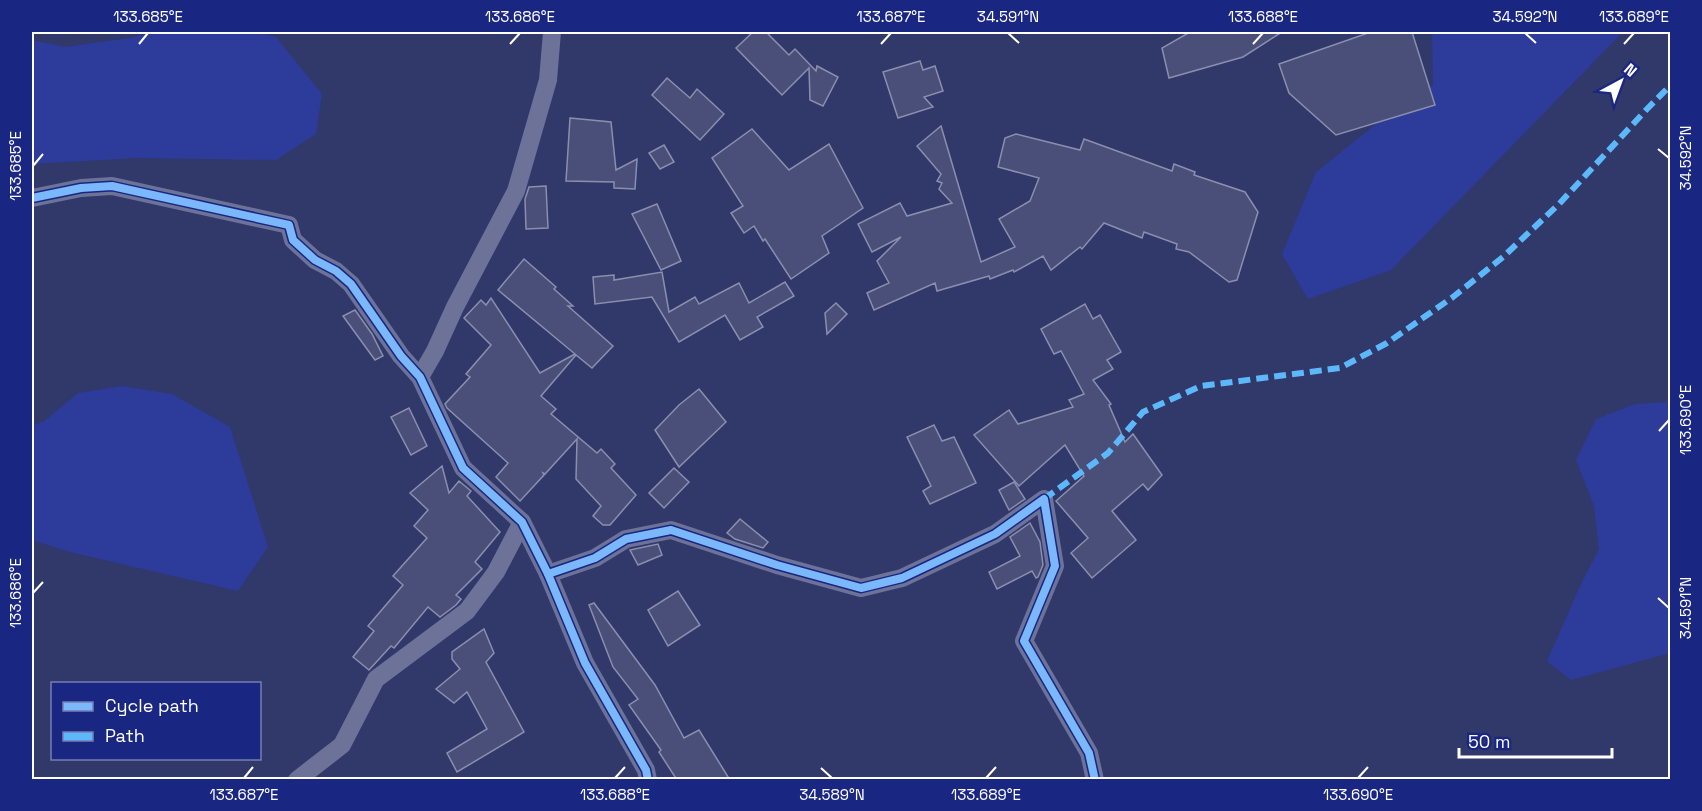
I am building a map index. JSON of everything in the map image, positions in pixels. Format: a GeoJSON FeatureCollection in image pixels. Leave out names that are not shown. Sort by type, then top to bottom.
{"type":"FeatureCollection","features":[{"type":"Feature","properties":{"kind":"street"},"geometry":{"type":"LineString","coordinates":[[420,377],[516,191],[548,80],[552,32]]}},
{"type":"Feature","properties":{"kind":"street"},"geometry":{"type":"LineString","coordinates":[[32,198],[81,188],[112,186],[289,225],[293,240],[315,260],[336,271],[351,284],[401,356],[420,377],[463,468],[522,522],[548,574],[585,663],[646,770],[648,780]]}},
{"type":"Feature","properties":{"kind":"street"},"geometry":{"type":"LineString","coordinates":[[548,574],[595,558],[626,539],[671,530],[777,565],[861,588],[902,578],[995,534],[1044,499],[1055,566],[1024,641],[1089,753],[1095,780]]}},
{"type":"Feature","properties":{"kind":"street"},"geometry":{"type":"LineString","coordinates":[[297,780],[342,745],[376,680],[426,644],[467,610],[496,572],[522,522]]}},
{"type":"Feature","properties":{"kind":"shaded area"},"geometry":{"type":"Polygon","coordinates":[[[155,32],[255,32],[276,37],[322,94],[316,134],[276,160],[136,158],[32,164],[32,40],[65,47],[155,32]]]}},
{"type":"Feature","properties":{"kind":"shaded area"},"geometry":{"type":"Polygon","coordinates":[[[1432,32],[1623,32],[1391,270],[1308,299],[1282,254],[1316,172],[1380,121],[1433,85],[1432,32]]]}},
{"type":"Feature","properties":{"kind":"shaded area"},"geometry":{"type":"Polygon","coordinates":[[[122,386],[172,394],[230,427],[268,547],[238,591],[70,552],[32,540],[32,425],[43,422],[78,393],[122,386]]]}},
{"type":"Feature","properties":{"kind":"shaded area"},"geometry":{"type":"Polygon","coordinates":[[[1670,402],[1670,653],[1571,680],[1547,661],[1599,549],[1594,506],[1576,460],[1596,419],[1635,404],[1670,402]]]}},
{"type":"Feature","properties":{"kind":"building"},"geometry":{"type":"Polygon","coordinates":[[[753,32],[766,32],[789,55],[795,49],[816,71],[817,66],[838,77],[823,106],[810,100],[809,68],[782,95],[736,48],[753,32]]]}},
{"type":"Feature","properties":{"kind":"building"},"geometry":{"type":"Polygon","coordinates":[[[1190,32],[1282,32],[1243,57],[1169,78],[1162,48],[1190,32]]]}},
{"type":"Feature","properties":{"kind":"building"},"geometry":{"type":"Polygon","coordinates":[[[1371,32],[1412,32],[1435,105],[1336,135],[1289,93],[1279,64],[1371,32]]]}},
{"type":"Feature","properties":{"kind":"building"},"geometry":{"type":"Polygon","coordinates":[[[920,61],[923,70],[935,66],[943,91],[924,97],[933,107],[898,118],[883,72],[920,61]]]}},
{"type":"Feature","properties":{"kind":"building"},"geometry":{"type":"Polygon","coordinates":[[[667,78],[690,98],[697,89],[724,114],[700,140],[652,95],[667,78]]]}},
{"type":"Feature","properties":{"kind":"building"},"geometry":{"type":"Polygon","coordinates":[[[570,118],[611,122],[616,170],[637,159],[635,189],[614,188],[614,182],[566,181],[570,118]]]}},
{"type":"Feature","properties":{"kind":"building"},"geometry":{"type":"Polygon","coordinates":[[[941,126],[981,262],[1015,247],[999,219],[1030,201],[1039,178],[998,167],[1005,138],[1016,134],[1080,150],[1084,139],[1172,171],[1174,164],[1195,172],[1194,175],[1245,192],[1258,212],[1237,280],[1229,282],[1189,252],[1176,249],[1177,244],[1144,232],[1142,238],[1104,223],[1082,249],[1080,247],[1051,270],[1043,256],[1014,272],[1013,270],[990,279],[989,276],[937,291],[935,283],[874,310],[867,293],[889,283],[877,261],[901,237],[872,252],[858,224],[900,203],[907,216],[952,203],[939,189],[942,183],[937,181],[941,174],[917,146],[941,126]]]}},
{"type":"Feature","properties":{"kind":"building"},"geometry":{"type":"Polygon","coordinates":[[[752,129],[789,170],[829,144],[863,208],[822,236],[829,253],[791,279],[754,226],[744,233],[731,213],[743,206],[712,158],[752,129]]]}},
{"type":"Feature","properties":{"kind":"building"},"geometry":{"type":"Polygon","coordinates":[[[664,145],[674,162],[660,169],[649,153],[664,145]]]}},
{"type":"Feature","properties":{"kind":"building"},"geometry":{"type":"Polygon","coordinates":[[[546,186],[548,228],[526,229],[525,199],[529,187],[546,186]]]}},
{"type":"Feature","properties":{"kind":"building"},"geometry":{"type":"Polygon","coordinates":[[[657,204],[681,261],[661,270],[632,214],[657,204]]]}},
{"type":"Feature","properties":{"kind":"building"},"geometry":{"type":"Polygon","coordinates":[[[524,259],[556,287],[554,289],[573,306],[568,306],[613,346],[592,368],[576,355],[541,396],[556,409],[551,414],[597,453],[601,449],[615,464],[611,468],[636,495],[610,525],[603,525],[593,516],[601,506],[576,479],[577,439],[545,474],[543,473],[544,475],[520,501],[496,477],[508,463],[445,404],[470,377],[466,374],[491,345],[464,318],[481,300],[486,305],[491,298],[540,373],[575,354],[498,290],[524,259]]]}},
{"type":"Feature","properties":{"kind":"building"},"geometry":{"type":"Polygon","coordinates":[[[662,272],[669,312],[695,297],[699,304],[739,283],[749,303],[785,282],[794,296],[757,317],[763,327],[740,340],[725,315],[679,342],[652,297],[595,304],[593,277],[614,275],[614,280],[662,272]]]}},
{"type":"Feature","properties":{"kind":"building"},"geometry":{"type":"Polygon","coordinates":[[[836,303],[847,314],[827,334],[825,313],[836,303]]]}},
{"type":"Feature","properties":{"kind":"building"},"geometry":{"type":"Polygon","coordinates":[[[1085,304],[1093,319],[1100,315],[1121,352],[1107,360],[1113,369],[1093,380],[1111,404],[1109,405],[1125,442],[1133,434],[1162,475],[1148,490],[1143,484],[1112,511],[1136,540],[1092,578],[1071,553],[1088,538],[1056,501],[1084,476],[1065,445],[1019,486],[974,435],[1009,410],[1018,424],[1073,407],[1069,400],[1084,394],[1061,351],[1054,354],[1041,329],[1085,304]]]}},
{"type":"Feature","properties":{"kind":"building"},"geometry":{"type":"Polygon","coordinates":[[[355,310],[372,334],[383,356],[375,360],[343,316],[355,310]]]}},
{"type":"Feature","properties":{"kind":"building"},"geometry":{"type":"Polygon","coordinates":[[[699,389],[726,422],[679,467],[655,430],[679,405],[699,389]]]}},
{"type":"Feature","properties":{"kind":"building"},"geometry":{"type":"Polygon","coordinates":[[[409,408],[427,446],[411,455],[391,417],[409,408]]]}},
{"type":"Feature","properties":{"kind":"building"},"geometry":{"type":"Polygon","coordinates":[[[934,425],[942,441],[954,437],[976,483],[930,504],[923,491],[931,486],[907,437],[934,425]]]}},
{"type":"Feature","properties":{"kind":"building"},"geometry":{"type":"Polygon","coordinates":[[[442,466],[449,493],[459,481],[471,491],[467,496],[500,532],[475,562],[482,569],[456,595],[461,599],[456,605],[440,617],[428,607],[394,648],[391,646],[369,670],[353,657],[374,631],[368,626],[403,585],[393,576],[427,538],[414,526],[428,510],[410,493],[442,466]]]}},
{"type":"Feature","properties":{"kind":"building"},"geometry":{"type":"Polygon","coordinates":[[[674,468],[689,482],[664,508],[649,493],[674,468]]]}},
{"type":"Feature","properties":{"kind":"building"},"geometry":{"type":"Polygon","coordinates":[[[1014,482],[1025,499],[1009,510],[999,490],[1014,482]]]}},
{"type":"Feature","properties":{"kind":"building"},"geometry":{"type":"Polygon","coordinates":[[[740,519],[768,542],[763,548],[735,539],[727,533],[740,519]]]}},
{"type":"Feature","properties":{"kind":"building"},"geometry":{"type":"Polygon","coordinates":[[[1030,523],[1040,542],[1043,565],[1038,577],[1036,578],[1032,571],[997,589],[989,572],[1020,556],[1010,537],[1030,523]]]}},
{"type":"Feature","properties":{"kind":"building"},"geometry":{"type":"Polygon","coordinates":[[[658,544],[662,555],[638,565],[630,550],[658,544]]]}},
{"type":"Feature","properties":{"kind":"building"},"geometry":{"type":"Polygon","coordinates":[[[678,591],[700,625],[668,646],[648,610],[678,591]]]}},
{"type":"Feature","properties":{"kind":"building"},"geometry":{"type":"Polygon","coordinates":[[[594,603],[655,685],[684,738],[699,730],[730,780],[677,780],[659,752],[661,750],[629,705],[638,699],[613,667],[589,605],[594,603]]]}},
{"type":"Feature","properties":{"kind":"building"},"geometry":{"type":"Polygon","coordinates":[[[484,629],[494,653],[486,662],[524,732],[457,772],[447,753],[487,729],[467,692],[454,703],[436,689],[460,669],[452,659],[452,652],[484,629]]]}},
{"type":"Feature","properties":{"kind":"marked path"},"geometry":{"type":"LineString","coordinates":[[1044,499],[1108,453],[1143,412],[1201,386],[1340,368],[1387,343],[1453,297],[1503,257],[1559,204],[1670,86]]}},
{"type":"Feature","properties":{"kind":"cycle path"},"geometry":{"type":"LineString","coordinates":[[32,198],[81,188],[112,186],[289,225],[293,240],[315,260],[336,271],[351,284],[401,356],[420,377],[463,468],[522,522],[548,574],[585,663],[646,770],[648,780]]}},
{"type":"Feature","properties":{"kind":"cycle path"},"geometry":{"type":"LineString","coordinates":[[548,574],[595,558],[626,539],[671,530],[777,565],[861,588],[902,578],[995,534],[1044,499],[1055,566],[1024,641],[1089,753],[1095,780]]}}]}
